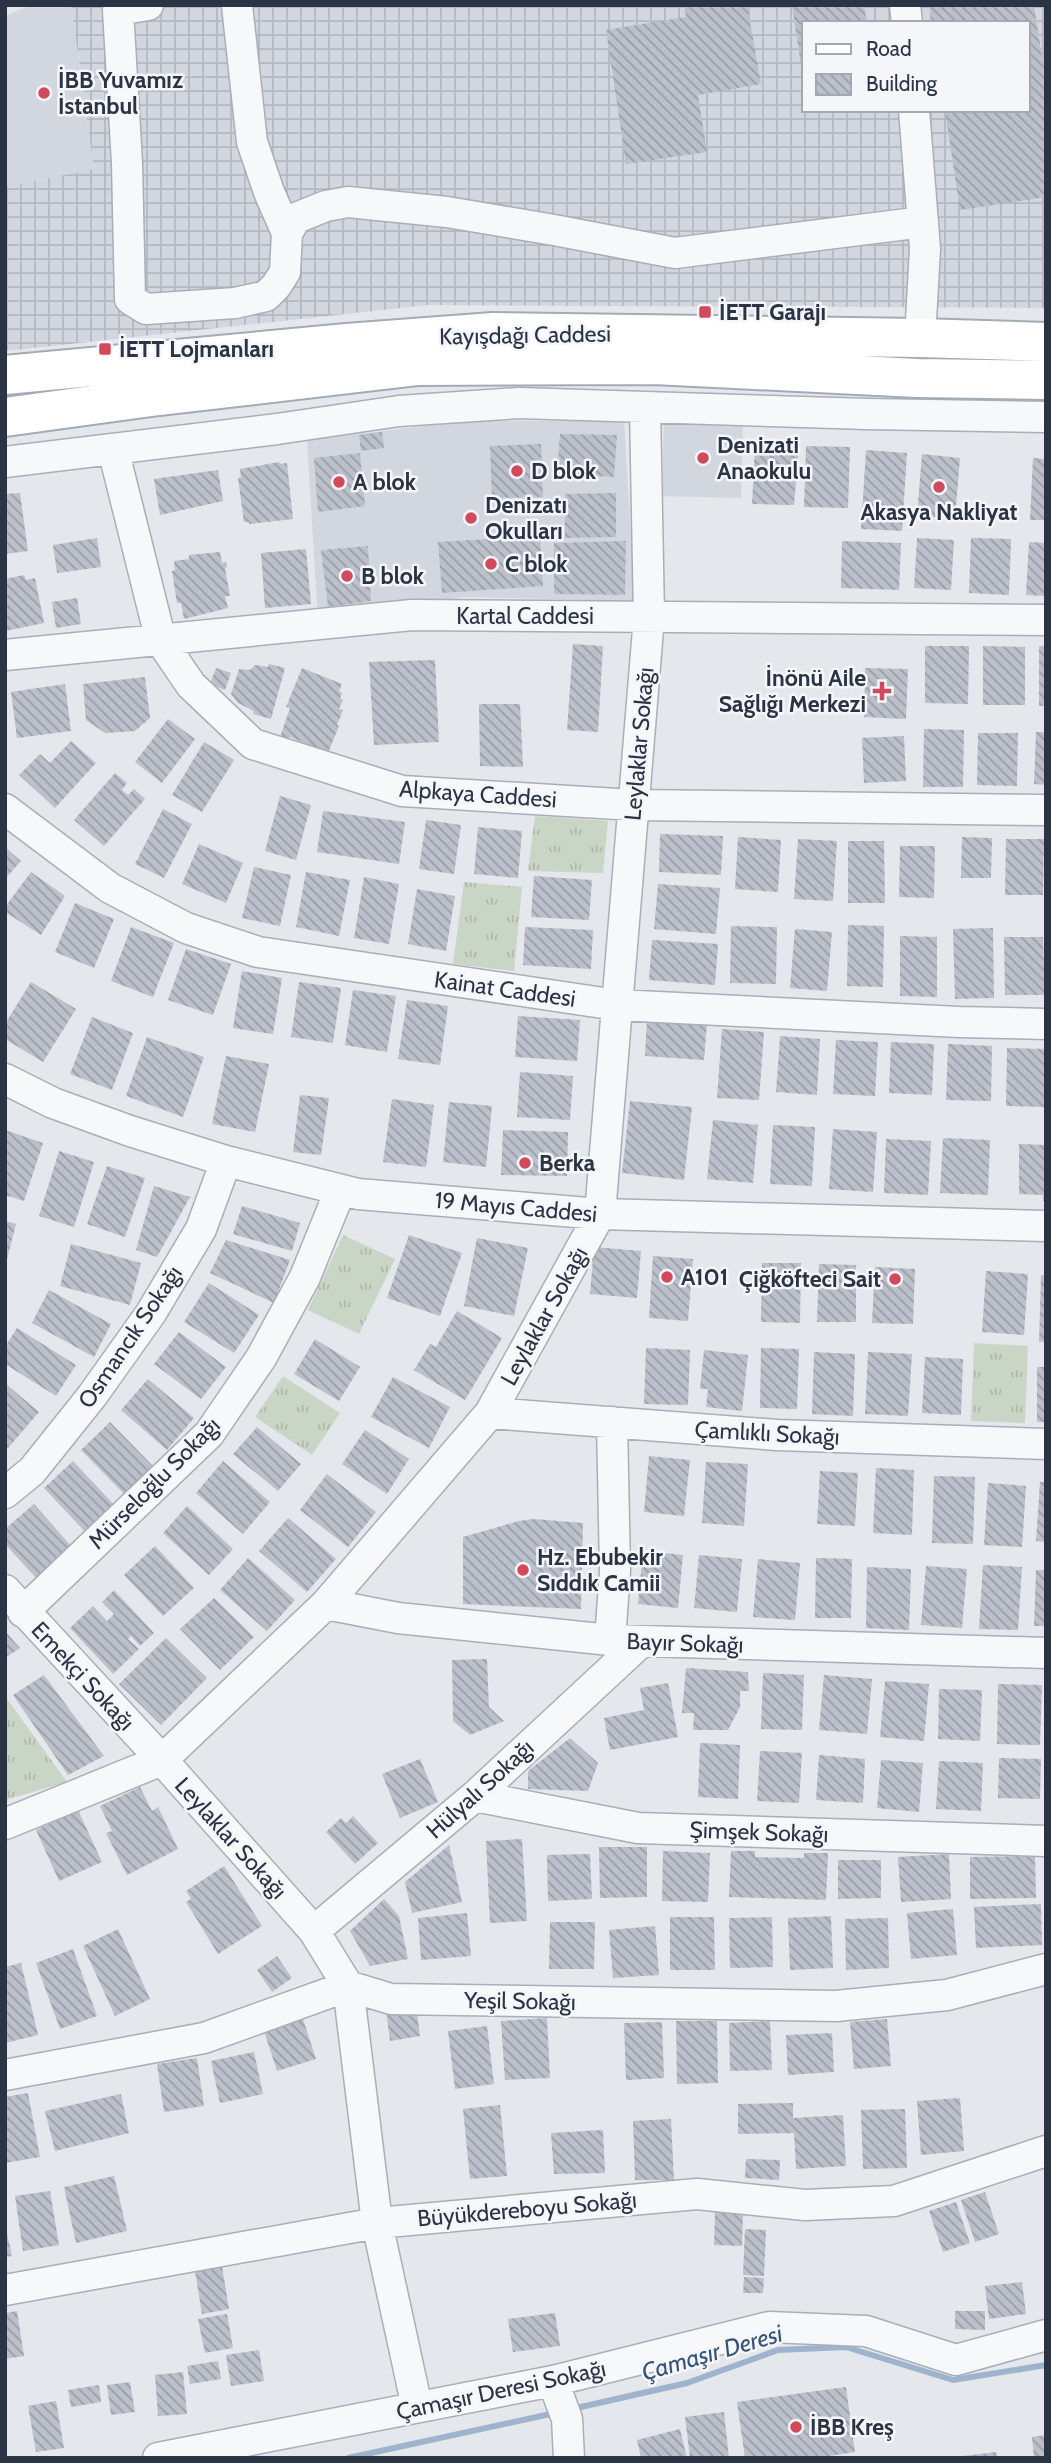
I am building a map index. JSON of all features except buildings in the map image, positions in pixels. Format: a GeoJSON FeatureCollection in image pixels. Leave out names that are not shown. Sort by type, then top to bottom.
{"type":"FeatureCollection","features":[{"type":"Feature","properties":{"kind":"main road","name":"Kayışdağı Caddesi"},"geometry":{"type":"LineString","coordinates":[[5,375],[493,332],[1046,342]]}},
{"type":"Feature","properties":{"kind":"main road"},"geometry":{"type":"LineString","coordinates":[[917,377],[920,338]]}},
{"type":"Feature","properties":{"kind":"main road","name":"Kayışdağı Caddesi"},"geometry":{"type":"LineString","coordinates":[[5,417],[418,366],[654,365],[1046,380]]}},
{"type":"Feature","properties":{"kind":"street"},"geometry":{"type":"LineString","coordinates":[[148,5],[118,10],[127,163],[130,299],[146,309],[235,303],[266,296],[285,272],[287,233],[269,192],[253,142],[237,5]]}},
{"type":"Feature","properties":{"kind":"street"},"geometry":{"type":"LineString","coordinates":[[914,112],[925,249],[920,338]]}},
{"type":"Feature","properties":{"kind":"street"},"geometry":{"type":"LineString","coordinates":[[287,233],[296,218],[326,206],[348,202],[447,212],[675,253],[923,222]]}},
{"type":"Feature","properties":{"kind":"street"},"geometry":{"type":"LineString","coordinates":[[914,415],[917,377]]}},
{"type":"Feature","properties":{"kind":"street"},"geometry":{"type":"LineString","coordinates":[[5,462],[399,411],[519,403],[1046,417]]}},
{"type":"Feature","properties":{"kind":"street","name":"Leylaklar Sokağı"},"geometry":{"type":"LineString","coordinates":[[348,1986],[314,1931],[162,1760],[326,1604],[489,1413],[600,1214],[649,617],[645,408]]}},
{"type":"Feature","properties":{"kind":"street","name":"Alpkaya Caddesi"},"geometry":{"type":"LineString","coordinates":[[113,449],[161,641],[191,685],[253,744],[402,791],[634,804],[1046,810]]}},
{"type":"Feature","properties":{"kind":"street","name":"Kartal Caddesi"},"geometry":{"type":"LineString","coordinates":[[5,655],[412,615],[1046,620]]}},
{"type":"Feature","properties":{"kind":"street","name":"Kainat Caddesi"},"geometry":{"type":"LineString","coordinates":[[5,809],[110,888],[187,928],[258,952],[617,1005],[959,1023],[1046,1024]]}},
{"type":"Feature","properties":{"kind":"street","name":"19 Mayıs Caddesi"},"geometry":{"type":"LineString","coordinates":[[5,1079],[53,1103],[226,1161],[340,1191],[600,1214],[1046,1226]]}},
{"type":"Feature","properties":{"kind":"street","name":"Osmancık Sokağı"},"geometry":{"type":"LineString","coordinates":[[5,1493],[32,1471],[92,1396],[150,1313],[201,1229],[226,1161]]}},
{"type":"Feature","properties":{"kind":"street","name":"Mürseloğlu Sokağı"},"geometry":{"type":"LineString","coordinates":[[14,1601],[209,1434],[261,1358],[305,1278],[340,1191]]}},
{"type":"Feature","properties":{"kind":"street","name":"Çamlıklı Sokağı"},"geometry":{"type":"LineString","coordinates":[[489,1413],[777,1435],[1046,1444]]}},
{"type":"Feature","properties":{"kind":"street"},"geometry":{"type":"LineString","coordinates":[[610,1640],[615,1571],[612,1423]]}},
{"type":"Feature","properties":{"kind":"street","name":"Emekçi Sokağı"},"geometry":{"type":"LineString","coordinates":[[14,1601],[162,1760]]}},
{"type":"Feature","properties":{"kind":"street","name":"Bayır Sokağı"},"geometry":{"type":"LineString","coordinates":[[326,1604],[398,1618],[610,1640],[1046,1653]]}},
{"type":"Feature","properties":{"kind":"street","name":"Hülyalı Sokağı"},"geometry":{"type":"LineString","coordinates":[[314,1931],[475,1796],[641,1642]]}},
{"type":"Feature","properties":{"kind":"street"},"geometry":{"type":"LineString","coordinates":[[5,1824],[162,1760]]}},
{"type":"Feature","properties":{"kind":"street","name":"Şimşek Sokağı"},"geometry":{"type":"LineString","coordinates":[[475,1796],[638,1828],[1046,1841]]}},
{"type":"Feature","properties":{"kind":"street","name":"Yeşil Sokağı"},"geometry":{"type":"LineString","coordinates":[[348,1986],[391,1999],[836,2006],[947,1995],[1046,1969]]}},
{"type":"Feature","properties":{"kind":"street"},"geometry":{"type":"LineString","coordinates":[[5,2075],[204,2038],[348,1986],[377,2223],[417,2407]]}},
{"type":"Feature","properties":{"kind":"street","name":"Büyükdereboyu Sokağı"},"geometry":{"type":"LineString","coordinates":[[5,2290],[377,2223],[697,2194],[805,2205],[894,2201],[1046,2151]]}},
{"type":"Feature","properties":{"kind":"street","name":"Çamaşır Deresi Sokağı"},"geometry":{"type":"LineString","coordinates":[[158,2458],[417,2407],[559,2397],[769,2327],[866,2331],[956,2360],[1046,2335]]}},
{"type":"Feature","properties":{"kind":"street"},"geometry":{"type":"LineString","coordinates":[[559,2397],[569,2458]]}},
{"type":"Feature","properties":{"kind":"shaded area","name":"İBB Yuvamız İstanbul"},"geometry":{"type":"Polygon","coordinates":[[[32,5],[71,5],[94,169],[5,187],[5,16],[32,5]]]}},
{"type":"Feature","properties":{"kind":"shaded area"},"geometry":{"type":"Polygon","coordinates":[[[71,5],[1046,5],[1046,308],[428,305],[5,351],[5,187],[94,169],[71,5]]]}},
{"type":"Feature","properties":{"kind":"shaded area","name":"Denizati Anaokulu"},"geometry":{"type":"Polygon","coordinates":[[[664,417],[743,419],[741,498],[662,496],[664,417]]]}},
{"type":"Feature","properties":{"kind":"shaded area","name":"Denizatı Okulları"},"geometry":{"type":"Polygon","coordinates":[[[467,421],[624,421],[635,601],[464,597],[318,620],[307,440],[467,421]]]}},
{"type":"Feature","properties":{"kind":"green space"},"geometry":{"type":"Polygon","coordinates":[[[535,816],[608,821],[603,873],[528,871],[535,816]]]}},
{"type":"Feature","properties":{"kind":"green space"},"geometry":{"type":"Polygon","coordinates":[[[464,882],[522,887],[514,971],[453,964],[464,882]]]}},
{"type":"Feature","properties":{"kind":"green space"},"geometry":{"type":"Polygon","coordinates":[[[343,1235],[395,1259],[359,1334],[308,1310],[343,1235]]]}},
{"type":"Feature","properties":{"kind":"green space"},"geometry":{"type":"Polygon","coordinates":[[[974,1343],[1028,1346],[1025,1423],[971,1421],[974,1343]]]}},
{"type":"Feature","properties":{"kind":"green space"},"geometry":{"type":"Polygon","coordinates":[[[283,1376],[340,1413],[312,1455],[255,1417],[283,1376]]]}},
{"type":"Feature","properties":{"kind":"green space"},"geometry":{"type":"Polygon","coordinates":[[[5,1696],[67,1782],[5,1800],[5,1696]]]}},
{"type":"Feature","properties":{"kind":"waterway","name":"Çamaşır Deresi"},"geometry":{"type":"LineString","coordinates":[[572,2409],[687,2383],[778,2350],[846,2347],[953,2380],[1046,2365]]}},
{"type":"Feature","properties":{"kind":"waterway","name":"Çamaşır Deresi"},"geometry":{"type":"LineString","coordinates":[[348,2458],[555,2413]]}},
{"type":"Feature","properties":{"kind":"place","name":"İBB Yuvamız İstanbul"},"geometry":{"type":"Point","coordinates":[44,93]}},
{"type":"Feature","properties":{"kind":"place","name":"İETT Garajı"},"geometry":{"type":"Point","coordinates":[705,312]}},
{"type":"Feature","properties":{"kind":"place","name":"İETT Lojmanları"},"geometry":{"type":"Point","coordinates":[105,349]}},
{"type":"Feature","properties":{"kind":"place","name":"Denizati Anaokulu"},"geometry":{"type":"Point","coordinates":[703,458]}},
{"type":"Feature","properties":{"kind":"place","name":"D blok"},"geometry":{"type":"Point","coordinates":[517,471]}},
{"type":"Feature","properties":{"kind":"place","name":"A blok"},"geometry":{"type":"Point","coordinates":[339,482]}},
{"type":"Feature","properties":{"kind":"place","name":"Akasya Nakliyat"},"geometry":{"type":"Point","coordinates":[939,487]}},
{"type":"Feature","properties":{"kind":"place","name":"Denizatı Okulları"},"geometry":{"type":"Point","coordinates":[471,518]}},
{"type":"Feature","properties":{"kind":"place","name":"C blok"},"geometry":{"type":"Point","coordinates":[491,564]}},
{"type":"Feature","properties":{"kind":"place","name":"B blok"},"geometry":{"type":"Point","coordinates":[347,576]}},
{"type":"Feature","properties":{"kind":"place","name":"İnönü Aile Sağlığı Merkezi"},"geometry":{"type":"Point","coordinates":[882,691]}},
{"type":"Feature","properties":{"kind":"place","name":"Berka"},"geometry":{"type":"Point","coordinates":[525,1163]}},
{"type":"Feature","properties":{"kind":"place","name":"A101"},"geometry":{"type":"Point","coordinates":[667,1277]}},
{"type":"Feature","properties":{"kind":"place","name":"Çiğköfteci Sait"},"geometry":{"type":"Point","coordinates":[895,1279]}},
{"type":"Feature","properties":{"kind":"place","name":"Hz. Ebubekir Sıddık Camii"},"geometry":{"type":"Point","coordinates":[523,1570]}},
{"type":"Feature","properties":{"kind":"place","name":"İBB Kreş"},"geometry":{"type":"Point","coordinates":[796,2427]}}]}
